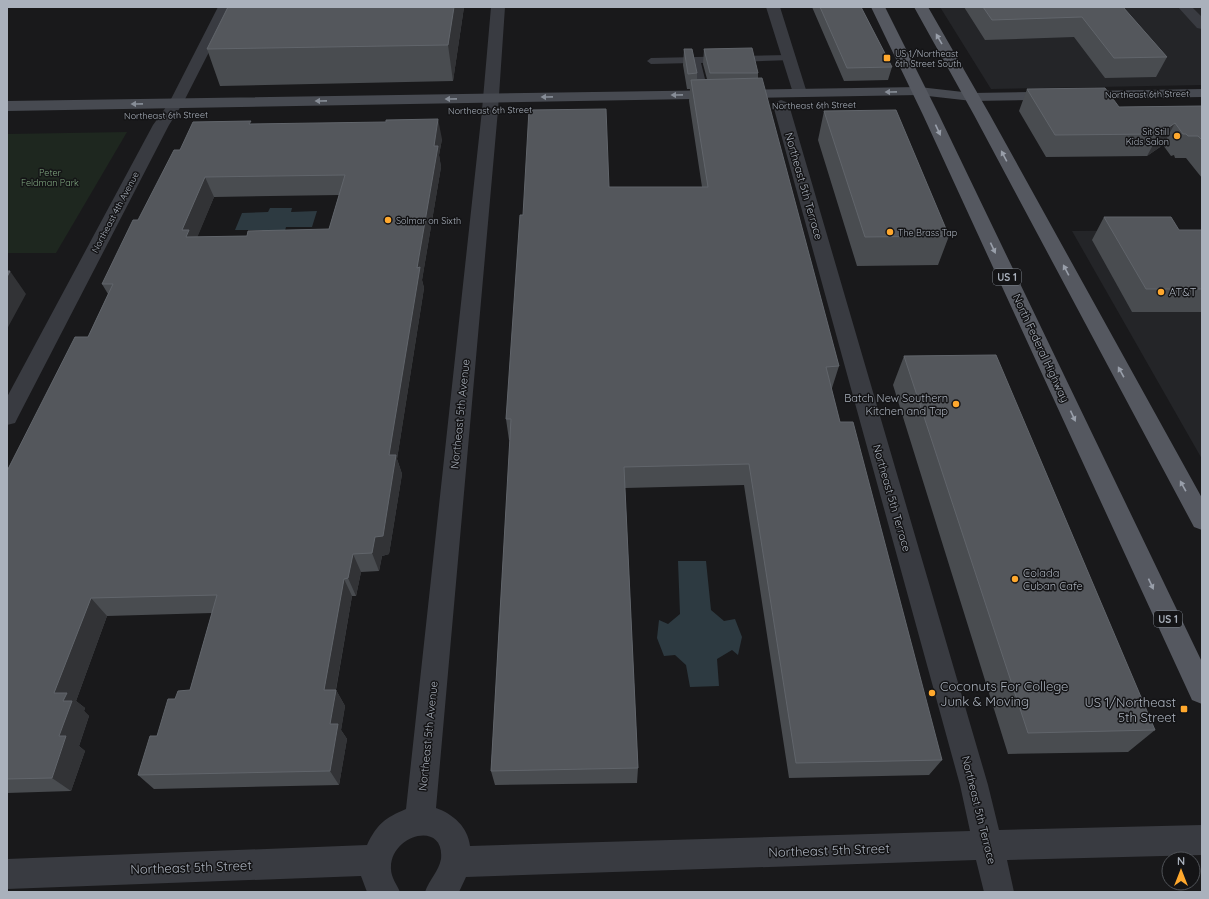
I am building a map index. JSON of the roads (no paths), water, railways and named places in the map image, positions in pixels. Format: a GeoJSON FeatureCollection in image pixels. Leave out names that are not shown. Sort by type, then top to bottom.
{"type":"FeatureCollection","features":[{"type":"Feature","properties":{"kind":"main road","name":"North Federal Highway"},"geometry":{"type":"LineString","coordinates":[[878,7],[922,97],[1202,691]]}},
{"type":"Feature","properties":{"kind":"main road"},"geometry":{"type":"LineString","coordinates":[[921,7],[972,97],[1202,520]]}},
{"type":"Feature","properties":{"kind":"street","name":"Northeast 4th Avenue"},"geometry":{"type":"LineString","coordinates":[[7,417],[225,7]]}},
{"type":"Feature","properties":{"kind":"street","name":"Northeast 5th Avenue"},"geometry":{"type":"LineString","coordinates":[[420,820],[490,104],[498,7]]}},
{"type":"Feature","properties":{"kind":"street"},"geometry":{"type":"LineString","coordinates":[[773,7],[800,93]]}},
{"type":"Feature","properties":{"kind":"street"},"geometry":{"type":"LineString","coordinates":[[1185,7],[1202,25]]}},
{"type":"Feature","properties":{"kind":"street","name":"Northeast 6th Street"},"geometry":{"type":"LineString","coordinates":[[490,104],[704,95],[800,93],[922,97],[1202,93]]}},
{"type":"Feature","properties":{"kind":"street","name":"Northeast 6th Street"},"geometry":{"type":"LineString","coordinates":[[7,106],[171,109],[490,104],[780,105],[922,97]]}},
{"type":"Feature","properties":{"kind":"street","name":"Northeast 5th Terrace"},"geometry":{"type":"LineString","coordinates":[[780,105],[969,769],[999,892]]}},
{"type":"Feature","properties":{"kind":"street","name":"Northeast 6th Street"},"geometry":{"type":"LineString","coordinates":[[7,118],[171,109]]}},
{"type":"Feature","properties":{"kind":"street"},"geometry":{"type":"LineString","coordinates":[[385,892],[381,888],[376,874],[376,860],[381,846],[390,833],[400,826],[413,820],[426,819],[437,823],[446,830],[453,840],[456,853],[450,879],[440,892]]}},
{"type":"Feature","properties":{"kind":"street","name":"Northeast 5th Street"},"geometry":{"type":"LineString","coordinates":[[455,862],[988,845],[1202,840]]}},
{"type":"Feature","properties":{"kind":"street","name":"Northeast 5th Street"},"geometry":{"type":"LineString","coordinates":[[7,874],[376,860]]}},
{"type":"Feature","properties":{"kind":"lane"},"geometry":{"type":"LineString","coordinates":[[651,61],[789,58]]}},
{"type":"Feature","properties":{"kind":"lane"},"geometry":{"type":"LineString","coordinates":[[696,60],[704,95]]}},
{"type":"Feature","properties":{"kind":"place","name":"US 1/Northeast 6th Street South"},"geometry":{"type":"Point","coordinates":[887,58]}},
{"type":"Feature","properties":{"kind":"place","name":"Sit Still Kids Salon"},"geometry":{"type":"Point","coordinates":[1177,136]}},
{"type":"Feature","properties":{"kind":"place","name":"Solmar on Sixth"},"geometry":{"type":"Point","coordinates":[388,220]}},
{"type":"Feature","properties":{"kind":"place","name":"The Brass Tap"},"geometry":{"type":"Point","coordinates":[890,232]}},
{"type":"Feature","properties":{"kind":"place","name":"AT&T"},"geometry":{"type":"Point","coordinates":[1161,292]}},
{"type":"Feature","properties":{"kind":"place","name":"Batch New Southern Kitchen and Tap"},"geometry":{"type":"Point","coordinates":[956,404]}},
{"type":"Feature","properties":{"kind":"place","name":"Colada Cuban Cafe"},"geometry":{"type":"Point","coordinates":[1015,579]}},
{"type":"Feature","properties":{"kind":"place","name":"Coconuts For College Junk & Moving"},"geometry":{"type":"Point","coordinates":[932,693]}},
{"type":"Feature","properties":{"kind":"place","name":"US 1/Northeast 5th Street"},"geometry":{"type":"Point","coordinates":[1184,709]}},
{"type":"Feature","properties":{"kind":"park label","name":"Peter Feldman Park"},"geometry":{"type":"Point","coordinates":[50,178]}}]}
